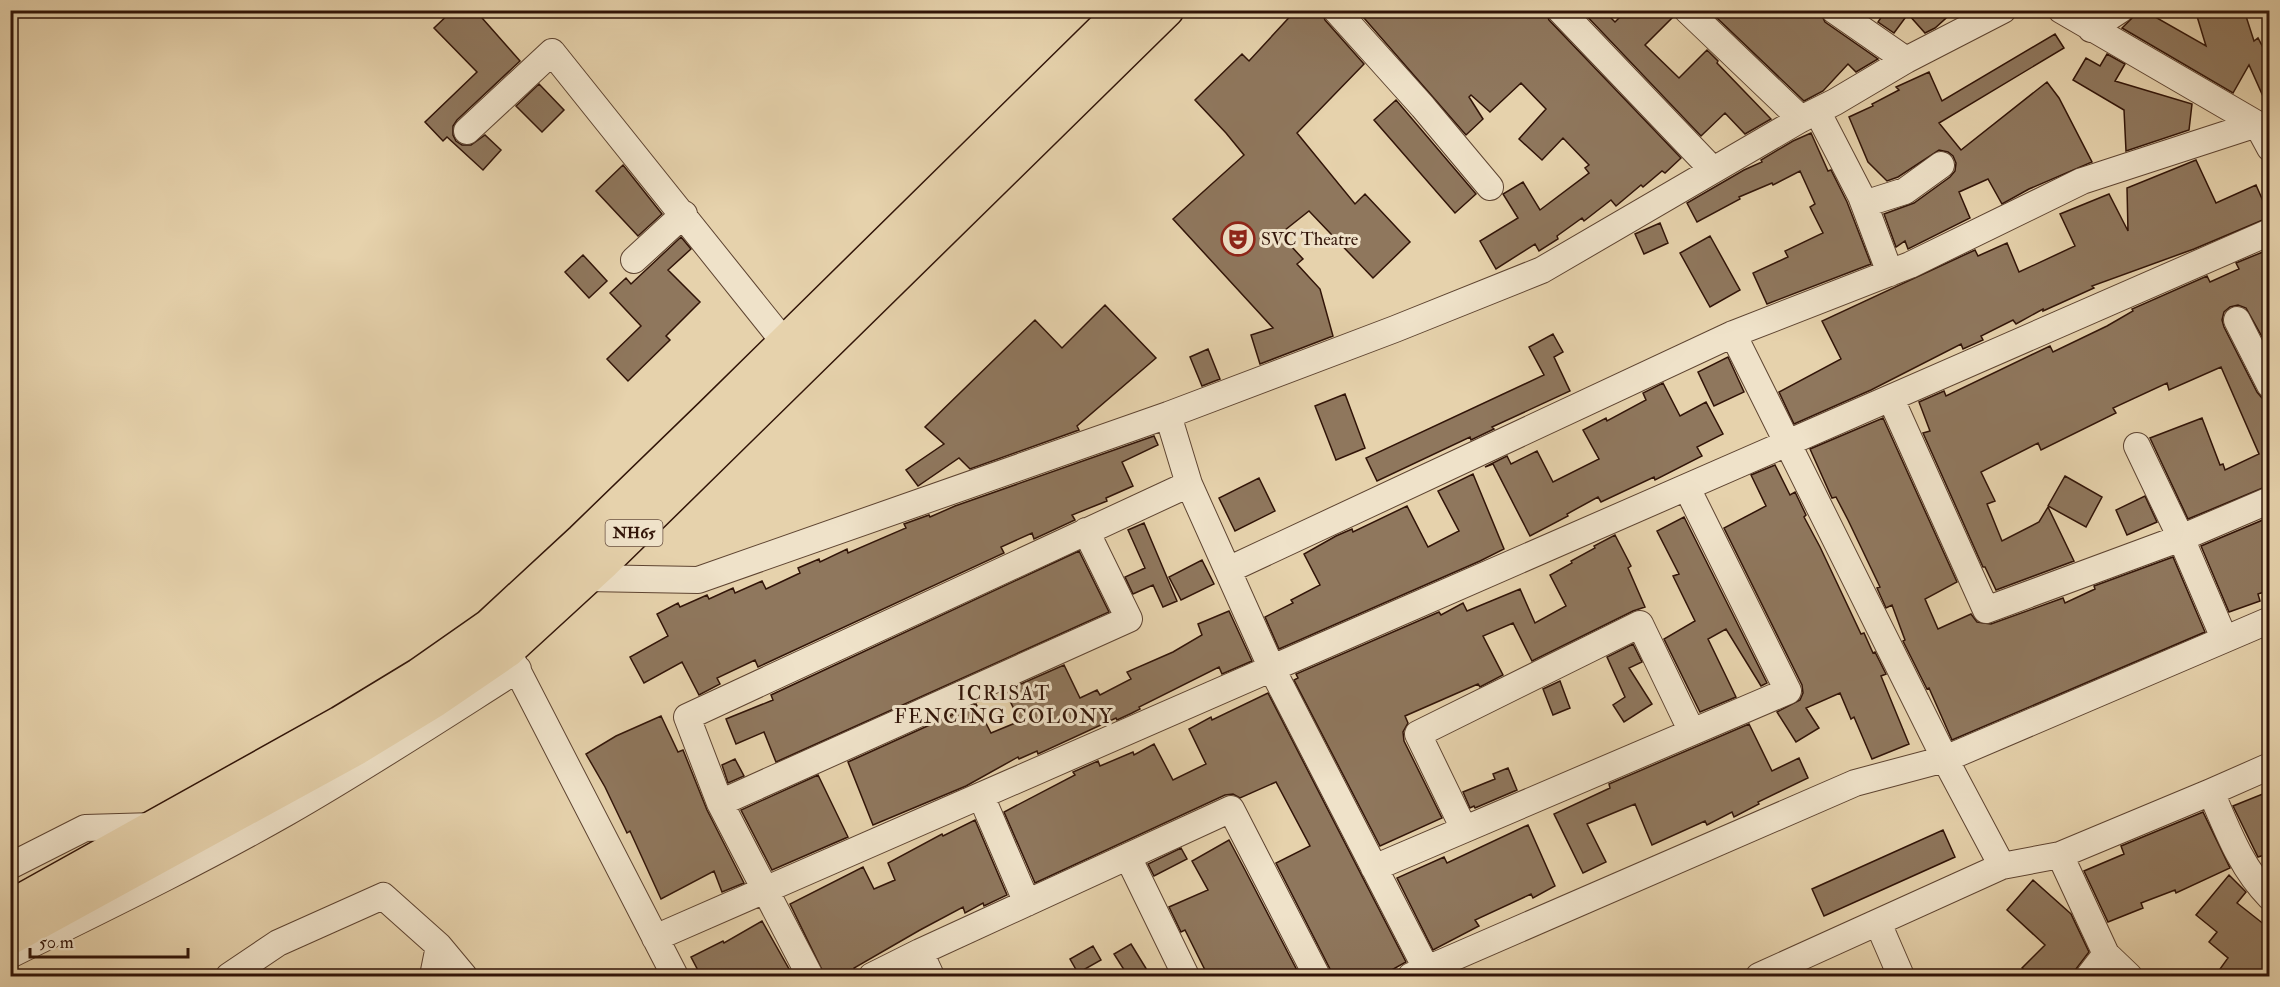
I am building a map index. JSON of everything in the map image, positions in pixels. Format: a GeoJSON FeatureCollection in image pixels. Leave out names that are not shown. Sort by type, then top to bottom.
{"type":"FeatureCollection","features":[{"type":"Feature","properties":{"kind":"highway","name":"NH65"},"geometry":{"type":"LineString","coordinates":[[10,938],[357,748],[434,701],[505,649],[586,578],[980,173],[1123,10]]}},
{"type":"Feature","properties":{"kind":"highway","name":"NH65"},"geometry":{"type":"LineString","coordinates":[[10,907],[340,723],[419,675],[505,649],[582,540],[785,343],[1167,10]]}},
{"type":"Feature","properties":{"kind":"street"},"geometry":{"type":"LineString","coordinates":[[1336,10],[1424,107],[1490,187]]}},
{"type":"Feature","properties":{"kind":"street"},"geometry":{"type":"LineString","coordinates":[[1560,10],[1713,170]]}},
{"type":"Feature","properties":{"kind":"street"},"geometry":{"type":"LineString","coordinates":[[1687,10],[1809,115],[1864,204],[1890,273]]}},
{"type":"Feature","properties":{"kind":"street"},"geometry":{"type":"LineString","coordinates":[[1834,10],[1906,60]]}},
{"type":"Feature","properties":{"kind":"street"},"geometry":{"type":"LineString","coordinates":[[586,578],[698,580],[1168,415],[1395,329],[1542,270],[1906,60],[2003,10]]}},
{"type":"Feature","properties":{"kind":"street"},"geometry":{"type":"LineString","coordinates":[[2061,10],[2257,124],[2270,148]]}},
{"type":"Feature","properties":{"kind":"street"},"geometry":{"type":"LineString","coordinates":[[2091,29],[2120,10]]}},
{"type":"Feature","properties":{"kind":"street"},"geometry":{"type":"LineString","coordinates":[[467,131],[552,52],[785,343]]}},
{"type":"Feature","properties":{"kind":"street"},"geometry":{"type":"LineString","coordinates":[[1228,570],[1733,334],[1910,265],[2082,181],[2257,124]]}},
{"type":"Feature","properties":{"kind":"street"},"geometry":{"type":"LineString","coordinates":[[1864,204],[1905,191],[1941,165]]}},
{"type":"Feature","properties":{"kind":"street"},"geometry":{"type":"LineString","coordinates":[[634,260],[684,214]]}},
{"type":"Feature","properties":{"kind":"street"},"geometry":{"type":"LineString","coordinates":[[655,938],[2270,232]]}},
{"type":"Feature","properties":{"kind":"street"},"geometry":{"type":"LineString","coordinates":[[2237,320],[2270,385]]}},
{"type":"Feature","properties":{"kind":"street"},"geometry":{"type":"LineString","coordinates":[[1733,334],[1945,759],[2002,866]]}},
{"type":"Feature","properties":{"kind":"street"},"geometry":{"type":"LineString","coordinates":[[1891,399],[1986,610],[2181,538],[2270,500]]}},
{"type":"Feature","properties":{"kind":"street"},"geometry":{"type":"LineString","coordinates":[[1168,415],[1189,484],[1272,669],[1374,868],[1422,974],[1855,783],[1945,759],[2270,620]]}},
{"type":"Feature","properties":{"kind":"street"},"geometry":{"type":"LineString","coordinates":[[2137,446],[2181,538],[2224,638]]}},
{"type":"Feature","properties":{"kind":"street"},"geometry":{"type":"LineString","coordinates":[[810,976],[720,803],[687,717],[1189,484]]}},
{"type":"Feature","properties":{"kind":"street"},"geometry":{"type":"LineString","coordinates":[[1374,868],[1788,691],[1687,488]]}},
{"type":"Feature","properties":{"kind":"street"},"geometry":{"type":"LineString","coordinates":[[720,803],[1129,619],[1086,531]]}},
{"type":"Feature","properties":{"kind":"street"},"geometry":{"type":"LineString","coordinates":[[1464,829],[1418,734],[1640,624],[1692,732]]}},
{"type":"Feature","properties":{"kind":"street"},"geometry":{"type":"LineString","coordinates":[[10,955],[174,873],[286,813],[404,742],[505,649],[675,976]]}},
{"type":"Feature","properties":{"kind":"street"},"geometry":{"type":"LineString","coordinates":[[1759,976],[2002,866],[2060,855],[2270,765]]}},
{"type":"Feature","properties":{"kind":"street"},"geometry":{"type":"LineString","coordinates":[[2211,792],[2234,845],[2259,886],[2270,897]]}},
{"type":"Feature","properties":{"kind":"street"},"geometry":{"type":"LineString","coordinates":[[981,796],[1027,903]]}},
{"type":"Feature","properties":{"kind":"street"},"geometry":{"type":"LineString","coordinates":[[872,976],[1231,809],[1317,976]]}},
{"type":"Feature","properties":{"kind":"street"},"geometry":{"type":"LineString","coordinates":[[10,866],[85,828],[159,825]]}},
{"type":"Feature","properties":{"kind":"street"},"geometry":{"type":"LineString","coordinates":[[2060,855],[2106,954],[2129,976]]}},
{"type":"Feature","properties":{"kind":"street"},"geometry":{"type":"LineString","coordinates":[[1128,857],[1180,975]]}},
{"type":"Feature","properties":{"kind":"street"},"geometry":{"type":"LineString","coordinates":[[230,976],[278,943],[383,896],[439,946],[464,976]]}},
{"type":"Feature","properties":{"kind":"street"},"geometry":{"type":"LineString","coordinates":[[1878,922],[1901,976]]}},
{"type":"Feature","properties":{"kind":"street"},"geometry":{"type":"LineString","coordinates":[[433,976],[439,946]]}},
{"type":"Feature","properties":{"kind":"street"},"geometry":{"type":"LineString","coordinates":[[920,952],[931,976]]}},
{"type":"Feature","properties":{"kind":"street"},"geometry":{"type":"LineString","coordinates":[[2089,976],[2106,954]]}},
{"type":"Feature","properties":{"kind":"building"},"geometry":{"type":"Polygon","coordinates":[[[453,10],[475,10],[520,61],[453,126],[453,135],[462,145],[471,145],[485,135],[501,150],[483,170],[447,137],[443,141],[425,122],[477,72],[434,28],[453,10]]]}},
{"type":"Feature","properties":{"kind":"building"},"geometry":{"type":"Polygon","coordinates":[[[1296,10],[1321,10],[1325,20],[1364,64],[1297,133],[1355,204],[1365,194],[1410,242],[1373,278],[1309,211],[1280,234],[1303,259],[1297,264],[1320,289],[1333,336],[1260,364],[1251,335],[1273,328],[1173,219],[1244,155],[1195,100],[1242,54],[1249,61],[1296,10]]]}},
{"type":"Feature","properties":{"kind":"building"},"geometry":{"type":"Polygon","coordinates":[[[1357,10],[1545,10],[1549,20],[1681,158],[1665,173],[1662,171],[1643,187],[1641,185],[1616,206],[1611,200],[1584,221],[1582,218],[1557,236],[1558,239],[1539,251],[1535,244],[1496,269],[1480,241],[1518,218],[1503,194],[1523,182],[1540,210],[1589,173],[1585,168],[1589,165],[1563,138],[1542,160],[1519,139],[1546,109],[1521,83],[1490,112],[1471,95],[1469,97],[1483,119],[1466,135],[1357,10]]]}},
{"type":"Feature","properties":{"kind":"building"},"geometry":{"type":"Polygon","coordinates":[[[1581,10],[1603,10],[1615,22],[1627,10],[1672,10],[1674,16],[1645,45],[1679,78],[1707,50],[1771,119],[1745,134],[1725,113],[1701,136],[1581,10]]]}},
{"type":"Feature","properties":{"kind":"building"},"geometry":{"type":"Polygon","coordinates":[[[1720,10],[1819,10],[1825,22],[1878,59],[1856,72],[1848,64],[1823,91],[1804,101],[1716,17],[1720,10]]]}},
{"type":"Feature","properties":{"kind":"building"},"geometry":{"type":"Polygon","coordinates":[[[1886,10],[1954,11],[1935,28],[1925,33],[1908,14],[1894,33],[1878,22],[1886,10]]]}},
{"type":"Feature","properties":{"kind":"building"},"geometry":{"type":"Polygon","coordinates":[[[2135,10],[2143,10],[2206,46],[2196,13],[2206,10],[2244,10],[2254,41],[2258,38],[2270,61],[2270,112],[2249,65],[2233,93],[2122,28],[2133,17],[2135,10]]]}},
{"type":"Feature","properties":{"kind":"building"},"geometry":{"type":"Polygon","coordinates":[[[2055,34],[2064,48],[1939,123],[1961,150],[2047,82],[2059,98],[2092,162],[2029,189],[2002,204],[1988,179],[1959,192],[1970,218],[1908,249],[1905,241],[1896,247],[1884,214],[1914,203],[1950,177],[1955,171],[1956,163],[1948,152],[1939,150],[1898,177],[1887,181],[1868,162],[1849,117],[1899,90],[1896,87],[1929,72],[1942,101],[2055,34]]]}},
{"type":"Feature","properties":{"kind":"building"},"geometry":{"type":"Polygon","coordinates":[[[2107,54],[2125,64],[2115,81],[2192,104],[2189,130],[2126,151],[2124,110],[2073,80],[2086,58],[2100,66],[2107,54]]]}},
{"type":"Feature","properties":{"kind":"building"},"geometry":{"type":"Polygon","coordinates":[[[539,84],[564,110],[542,132],[516,106],[539,84]]]}},
{"type":"Feature","properties":{"kind":"building"},"geometry":{"type":"Polygon","coordinates":[[[1396,100],[1476,194],[1455,213],[1374,120],[1396,100]]]}},
{"type":"Feature","properties":{"kind":"building"},"geometry":{"type":"Polygon","coordinates":[[[1811,133],[1828,171],[1831,170],[1847,202],[1871,264],[1767,304],[1753,273],[1788,257],[1785,251],[1823,233],[1810,207],[1815,204],[1800,171],[1773,185],[1772,183],[1739,197],[1740,199],[1697,222],[1687,203],[1762,162],[1761,160],[1793,141],[1811,133]]]}},
{"type":"Feature","properties":{"kind":"building"},"geometry":{"type":"Polygon","coordinates":[[[2196,160],[2216,203],[2256,185],[2270,217],[2194,249],[2092,286],[2094,288],[2043,311],[2043,309],[2016,324],[2013,320],[1981,336],[1983,340],[1963,349],[1961,344],[1871,390],[1794,424],[1779,392],[1841,359],[1822,321],[1975,250],[1978,256],[2007,243],[2019,272],[2075,246],[2060,214],[2109,194],[2128,231],[2127,188],[2196,160]]]}},
{"type":"Feature","properties":{"kind":"building"},"geometry":{"type":"Polygon","coordinates":[[[623,165],[662,214],[638,236],[596,191],[623,165]]]}},
{"type":"Feature","properties":{"kind":"building"},"geometry":{"type":"Polygon","coordinates":[[[1660,223],[1668,243],[1644,254],[1635,234],[1660,223]]]}},
{"type":"Feature","properties":{"kind":"building"},"geometry":{"type":"Polygon","coordinates":[[[1710,236],[1740,290],[1710,307],[1680,253],[1710,236]]]}},
{"type":"Feature","properties":{"kind":"building"},"geometry":{"type":"Polygon","coordinates":[[[681,237],[691,249],[668,270],[700,302],[666,336],[670,340],[628,381],[607,359],[641,326],[610,293],[626,278],[631,284],[681,237]]]}},
{"type":"Feature","properties":{"kind":"building"},"geometry":{"type":"Polygon","coordinates":[[[2270,249],[2270,351],[2246,308],[2238,305],[2230,307],[2224,312],[2222,320],[2257,392],[2262,398],[2270,400],[2270,485],[2188,519],[2150,438],[2202,418],[2220,465],[2223,464],[2225,470],[2259,454],[2221,367],[2169,390],[2167,383],[2113,408],[2116,413],[2041,450],[2038,443],[1981,472],[1995,501],[1987,504],[2002,541],[2039,522],[2048,507],[2074,561],[1996,590],[1983,567],[1923,433],[1930,431],[1919,402],[1944,391],[1946,396],[2050,346],[2053,352],[2107,326],[2133,311],[2132,309],[2207,276],[2210,282],[2239,269],[2236,263],[2270,249]]]}},
{"type":"Feature","properties":{"kind":"building"},"geometry":{"type":"Polygon","coordinates":[[[583,255],[607,281],[589,298],[565,272],[583,255]]]}},
{"type":"Feature","properties":{"kind":"building"},"geometry":{"type":"Polygon","coordinates":[[[1105,305],[1156,358],[1077,426],[1079,430],[970,469],[959,458],[918,486],[906,470],[944,444],[925,427],[1035,320],[1062,348],[1105,305]]]}},
{"type":"Feature","properties":{"kind":"building"},"geometry":{"type":"Polygon","coordinates":[[[1553,334],[1563,352],[1554,357],[1570,391],[1492,427],[1494,429],[1471,440],[1470,437],[1377,481],[1366,458],[1544,375],[1529,347],[1553,334]]]}},
{"type":"Feature","properties":{"kind":"building"},"geometry":{"type":"Polygon","coordinates":[[[1208,349],[1220,379],[1202,386],[1190,357],[1208,349]]]}},
{"type":"Feature","properties":{"kind":"building"},"geometry":{"type":"Polygon","coordinates":[[[1728,357],[1744,392],[1714,406],[1698,372],[1728,357]]]}},
{"type":"Feature","properties":{"kind":"building"},"geometry":{"type":"Polygon","coordinates":[[[1663,383],[1680,416],[1706,402],[1723,434],[1697,447],[1702,456],[1655,480],[1654,477],[1601,502],[1598,497],[1530,536],[1493,464],[1485,467],[1507,456],[1511,464],[1537,451],[1553,482],[1599,459],[1583,430],[1606,418],[1607,421],[1646,400],[1643,393],[1663,383]]]}},
{"type":"Feature","properties":{"kind":"building"},"geometry":{"type":"Polygon","coordinates":[[[1345,394],[1365,448],[1336,460],[1315,406],[1345,394]]]}},
{"type":"Feature","properties":{"kind":"building"},"geometry":{"type":"Polygon","coordinates":[[[1883,418],[1957,582],[1925,599],[1938,629],[1971,614],[1977,622],[1991,624],[2063,598],[2065,603],[2095,589],[2094,586],[2173,557],[2205,632],[1952,740],[1929,688],[1927,689],[1903,641],[1905,640],[1892,605],[1886,608],[1877,588],[1880,587],[1848,520],[1836,497],[1832,498],[1810,449],[1883,418]]]}},
{"type":"Feature","properties":{"kind":"building"},"geometry":{"type":"Polygon","coordinates":[[[1154,436],[1158,445],[1122,462],[1133,486],[1106,498],[1107,501],[1072,515],[1075,520],[1034,539],[1032,533],[1001,547],[1004,553],[758,667],[755,660],[717,678],[720,684],[699,695],[682,662],[644,683],[630,657],[668,636],[657,614],[678,603],[680,607],[707,595],[709,599],[733,588],[735,593],[762,581],[766,589],[800,573],[798,568],[819,559],[820,562],[847,549],[848,553],[906,528],[904,524],[929,515],[930,517],[955,506],[1154,436]]]}},
{"type":"Feature","properties":{"kind":"building"},"geometry":{"type":"Polygon","coordinates":[[[1775,465],[1790,495],[1795,492],[1806,515],[1804,517],[1861,634],[1864,633],[1886,674],[1881,676],[1909,744],[1872,759],[1854,717],[1851,719],[1840,693],[1806,708],[1819,728],[1796,742],[1777,712],[1800,700],[1803,693],[1802,685],[1724,528],[1766,506],[1751,475],[1775,465]]]}},
{"type":"Feature","properties":{"kind":"building"},"geometry":{"type":"Polygon","coordinates":[[[1473,474],[1504,549],[1279,649],[1265,617],[1293,603],[1291,600],[1320,585],[1304,554],[1336,536],[1352,529],[1353,532],[1407,506],[1428,547],[1459,531],[1438,491],[1473,474]]]}},
{"type":"Feature","properties":{"kind":"building"},"geometry":{"type":"Polygon","coordinates":[[[2065,476],[2102,497],[2086,527],[2048,506],[2065,476]]]}},
{"type":"Feature","properties":{"kind":"building"},"geometry":{"type":"Polygon","coordinates":[[[1259,478],[1275,511],[1235,531],[1219,498],[1259,478]]]}},
{"type":"Feature","properties":{"kind":"building"},"geometry":{"type":"Polygon","coordinates":[[[2145,496],[2157,522],[2127,535],[2116,510],[2145,496]]]}},
{"type":"Feature","properties":{"kind":"building"},"geometry":{"type":"Polygon","coordinates":[[[1684,517],[1767,683],[1761,686],[1726,629],[1708,639],[1736,697],[1700,712],[1664,639],[1695,621],[1673,576],[1679,574],[1657,531],[1684,517]]]}},
{"type":"Feature","properties":{"kind":"building"},"geometry":{"type":"Polygon","coordinates":[[[2270,517],[2270,590],[2258,594],[2260,601],[2229,612],[2201,546],[2270,517]]]}},
{"type":"Feature","properties":{"kind":"building"},"geometry":{"type":"Polygon","coordinates":[[[1144,523],[1177,601],[1163,607],[1153,585],[1133,594],[1125,577],[1145,568],[1128,530],[1144,523]]]}},
{"type":"Feature","properties":{"kind":"building"},"geometry":{"type":"Polygon","coordinates":[[[1615,535],[1631,566],[1628,568],[1645,607],[1532,661],[1513,623],[1483,636],[1503,675],[1480,687],[1478,684],[1405,716],[1408,723],[1403,732],[1404,741],[1442,818],[1380,846],[1294,680],[1298,678],[1296,674],[1439,612],[1441,615],[1463,603],[1467,611],[1520,589],[1535,623],[1566,606],[1550,575],[1615,535]]]}},
{"type":"Feature","properties":{"kind":"building"},"geometry":{"type":"Polygon","coordinates":[[[1079,551],[1109,612],[776,762],[764,732],[736,744],[726,719],[773,700],[771,695],[1079,551]]]}},
{"type":"Feature","properties":{"kind":"building"},"geometry":{"type":"Polygon","coordinates":[[[1202,560],[1214,584],[1181,600],[1169,577],[1202,560]]]}},
{"type":"Feature","properties":{"kind":"building"},"geometry":{"type":"Polygon","coordinates":[[[1229,611],[1252,661],[1222,674],[1219,667],[1117,720],[1116,718],[1038,754],[1037,751],[1019,759],[1018,757],[966,786],[873,825],[848,762],[976,704],[991,733],[1020,721],[1005,691],[1064,665],[1080,698],[1097,690],[1100,695],[1131,679],[1127,672],[1173,652],[1202,635],[1198,624],[1229,611]]]}},
{"type":"Feature","properties":{"kind":"building"},"geometry":{"type":"Polygon","coordinates":[[[1633,644],[1642,662],[1629,668],[1652,704],[1624,722],[1613,705],[1625,697],[1607,657],[1633,644]]]}},
{"type":"Feature","properties":{"kind":"building"},"geometry":{"type":"Polygon","coordinates":[[[1560,681],[1570,708],[1553,715],[1543,689],[1560,681]]]}},
{"type":"Feature","properties":{"kind":"building"},"geometry":{"type":"Polygon","coordinates":[[[1268,693],[1406,962],[1381,976],[1332,976],[1276,863],[1310,846],[1276,782],[1240,798],[1233,794],[1225,795],[1035,883],[1004,812],[1075,775],[1073,772],[1098,761],[1100,766],[1133,752],[1134,755],[1154,744],[1173,780],[1206,764],[1189,729],[1268,693]]]}},
{"type":"Feature","properties":{"kind":"building"},"geometry":{"type":"Polygon","coordinates":[[[661,716],[678,752],[683,750],[707,810],[744,883],[722,892],[714,871],[661,899],[630,831],[627,833],[586,754],[616,736],[661,716]]]}},
{"type":"Feature","properties":{"kind":"building"},"geometry":{"type":"Polygon","coordinates":[[[1749,724],[1772,771],[1799,758],[1808,778],[1758,802],[1759,804],[1734,817],[1732,812],[1707,825],[1705,821],[1652,845],[1635,804],[1587,824],[1606,862],[1583,873],[1554,814],[1610,788],[1609,784],[1749,724]]]}},
{"type":"Feature","properties":{"kind":"building"},"geometry":{"type":"Polygon","coordinates":[[[735,759],[744,776],[728,783],[722,765],[735,759]]]}},
{"type":"Feature","properties":{"kind":"building"},"geometry":{"type":"Polygon","coordinates":[[[1508,768],[1517,790],[1470,808],[1463,792],[1495,779],[1493,774],[1508,768]]]}},
{"type":"Feature","properties":{"kind":"building"},"geometry":{"type":"Polygon","coordinates":[[[818,775],[848,837],[772,870],[741,810],[818,775]]]}},
{"type":"Feature","properties":{"kind":"building"},"geometry":{"type":"Polygon","coordinates":[[[2270,791],[2270,853],[2258,857],[2233,806],[2270,791]]]}},
{"type":"Feature","properties":{"kind":"building"},"geometry":{"type":"Polygon","coordinates":[[[2203,812],[2230,868],[2176,893],[2175,890],[2141,903],[2143,908],[2108,922],[2084,871],[2124,854],[2121,846],[2203,812]]]}},
{"type":"Feature","properties":{"kind":"building"},"geometry":{"type":"Polygon","coordinates":[[[975,820],[1007,895],[984,906],[983,903],[965,913],[963,907],[920,930],[854,968],[857,976],[825,976],[790,904],[863,867],[874,889],[895,880],[888,863],[942,834],[943,836],[975,820]]]}},
{"type":"Feature","properties":{"kind":"building"},"geometry":{"type":"Polygon","coordinates":[[[1528,825],[1555,886],[1533,898],[1531,894],[1475,920],[1479,926],[1433,950],[1397,878],[1444,857],[1447,863],[1528,825]]]}},
{"type":"Feature","properties":{"kind":"building"},"geometry":{"type":"Polygon","coordinates":[[[1943,830],[1955,857],[1824,916],[1812,889],[1943,830]]]}},
{"type":"Feature","properties":{"kind":"building"},"geometry":{"type":"Polygon","coordinates":[[[1229,840],[1300,976],[1208,976],[1185,930],[1181,932],[1169,907],[1208,890],[1192,861],[1229,840]]]}},
{"type":"Feature","properties":{"kind":"building"},"geometry":{"type":"Polygon","coordinates":[[[1181,848],[1187,859],[1154,876],[1148,864],[1181,848]]]}},
{"type":"Feature","properties":{"kind":"building"},"geometry":{"type":"Polygon","coordinates":[[[2229,875],[2246,892],[2237,903],[2270,929],[2270,976],[2215,976],[2228,958],[2209,942],[2217,932],[2196,915],[2229,875]]]}},
{"type":"Feature","properties":{"kind":"building"},"geometry":{"type":"Polygon","coordinates":[[[2033,880],[2071,914],[2089,952],[2068,976],[2031,976],[2022,968],[2045,945],[2007,910],[2033,880]]]}},
{"type":"Feature","properties":{"kind":"building"},"geometry":{"type":"Polygon","coordinates":[[[762,921],[793,976],[701,976],[691,957],[723,941],[724,943],[762,921]]]}},
{"type":"Feature","properties":{"kind":"building"},"geometry":{"type":"Polygon","coordinates":[[[1131,944],[1147,970],[1137,976],[1128,976],[1114,954],[1131,944]]]}},
{"type":"Feature","properties":{"kind":"building"},"geometry":{"type":"Polygon","coordinates":[[[1093,946],[1101,960],[1078,973],[1070,959],[1093,946]]]}},
{"type":"Feature","properties":{"kind":"place","name":"SVC Theatre"},"geometry":{"type":"Point","coordinates":[1238,239]}},
{"type":"Feature","properties":{"kind":"district","name":"ICRISAT FENCING COLONY"},"geometry":{"type":"Point","coordinates":[1004,704]}}]}
